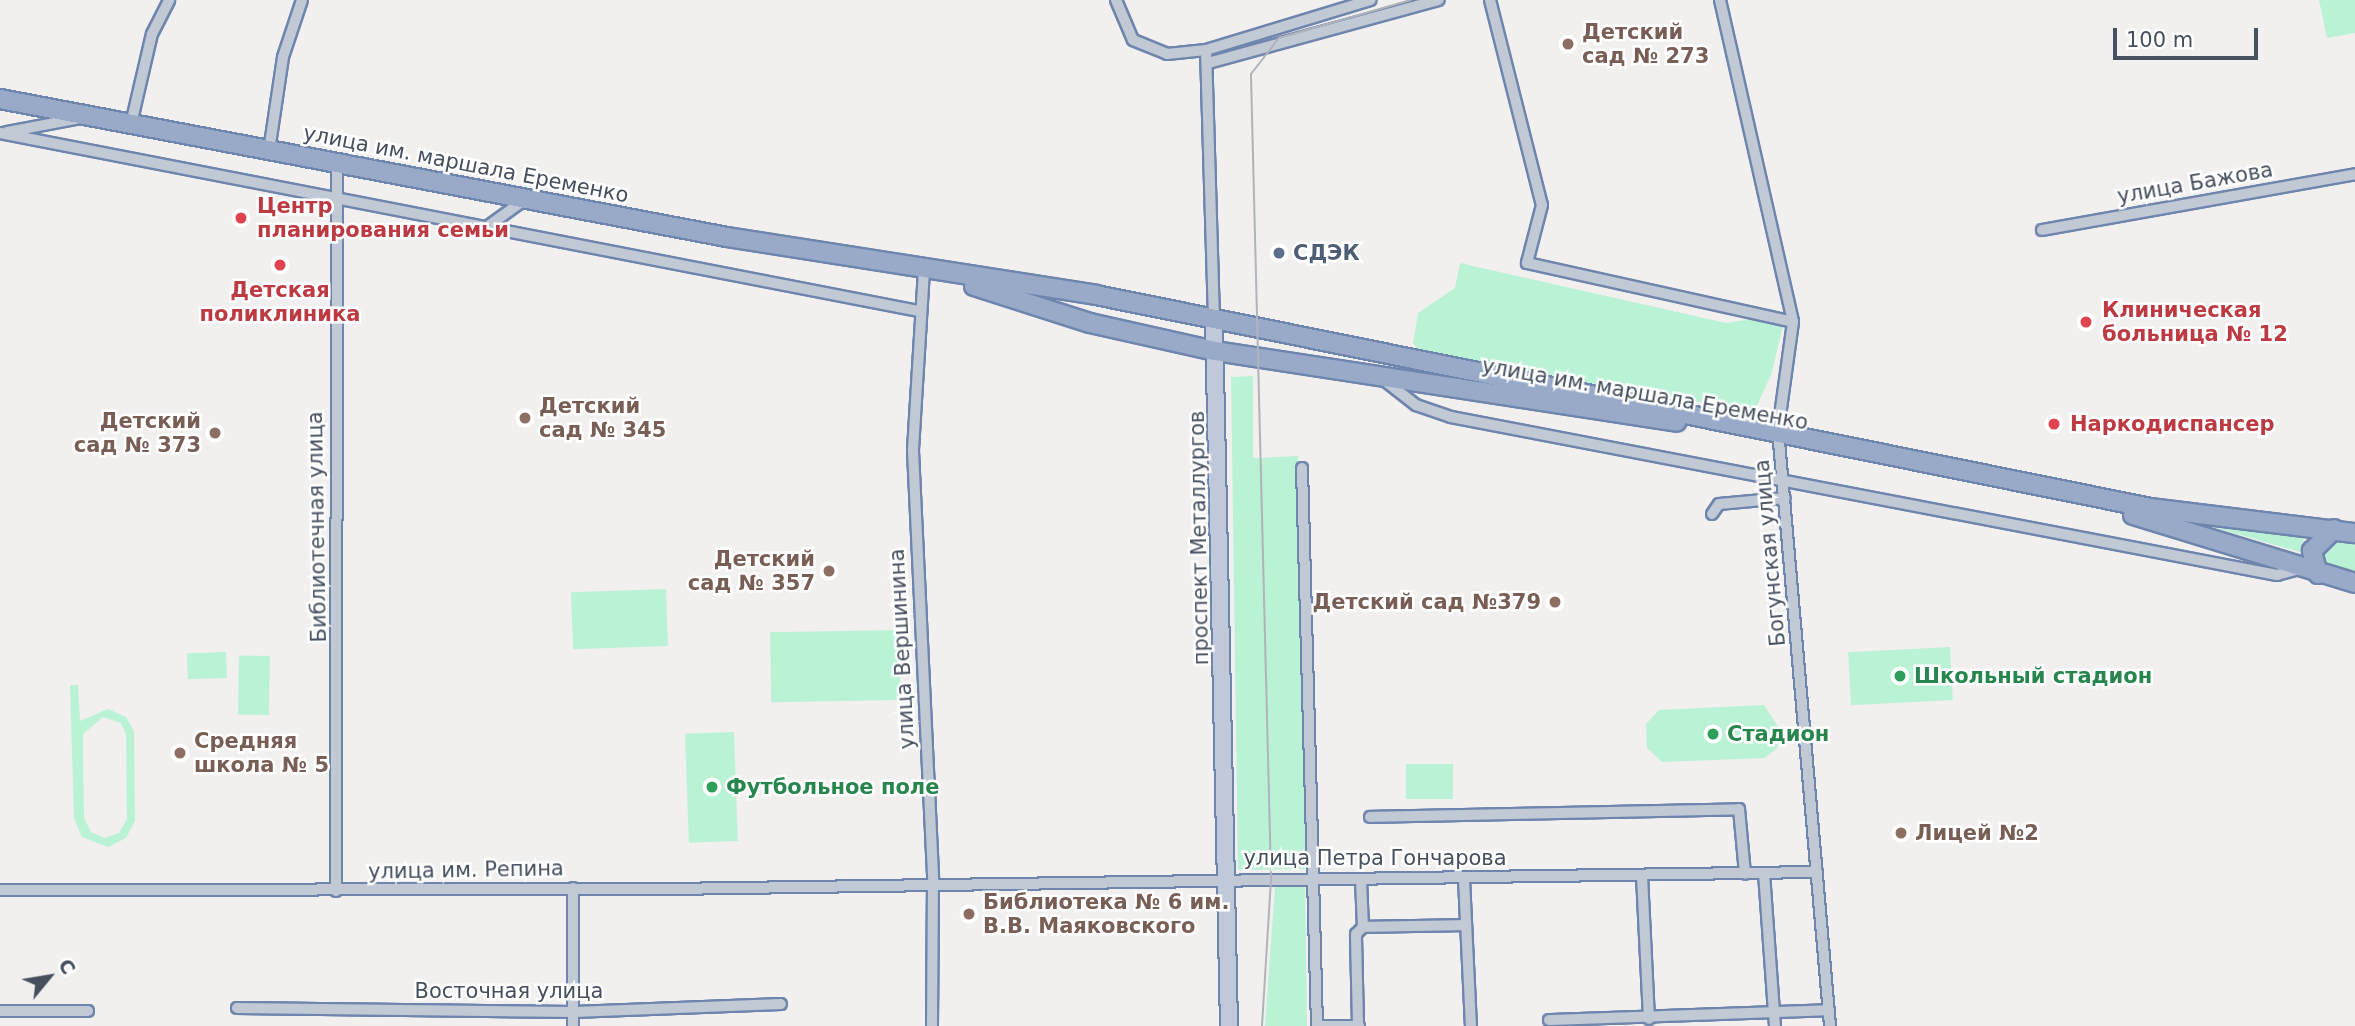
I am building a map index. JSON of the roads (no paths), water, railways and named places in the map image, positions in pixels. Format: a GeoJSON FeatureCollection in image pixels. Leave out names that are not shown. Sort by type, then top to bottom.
{"type":"FeatureCollection","features":[{"type":"Feature","properties":{"kind":"highway","name":"улица им. маршала Еременко"},"geometry":{"type":"LineString","coordinates":[[0,99],[269,151],[924,270],[1096,295],[1214,322],[1384,351],[1779,435],[2152,519],[2310,572],[2355,583]]}},
{"type":"Feature","properties":{"kind":"highway","name":"улица им. маршала Еременко"},"geometry":{"type":"LineString","coordinates":[[924,270],[1090,323],[1215,351],[1779,435],[2150,508],[2355,533]]}},
{"type":"Feature","properties":{"kind":"highway"},"geometry":{"type":"LineString","coordinates":[[1090,323],[1089,303],[1096,295]]}},
{"type":"Feature","properties":{"kind":"highway"},"geometry":{"type":"LineString","coordinates":[[1379,376],[1385,369],[1384,351]]}},
{"type":"Feature","properties":{"kind":"highway"},"geometry":{"type":"LineString","coordinates":[[2310,572],[2312,551],[2334,529]]}},
{"type":"Feature","properties":{"kind":"main road","name":"проспект Металлургов"},"geometry":{"type":"LineString","coordinates":[[1214,322],[1228,876],[1229,1026]]}},
{"type":"Feature","properties":{"kind":"street"},"geometry":{"type":"LineString","coordinates":[[131,124],[152,34],[169,0]]}},
{"type":"Feature","properties":{"kind":"street"},"geometry":{"type":"LineString","coordinates":[[269,151],[277,131],[273,107],[283,57],[302,0]]}},
{"type":"Feature","properties":{"kind":"street"},"geometry":{"type":"LineString","coordinates":[[1116,0],[1126,29],[1146,50],[1206,50],[1371,0]]}},
{"type":"Feature","properties":{"kind":"street"},"geometry":{"type":"LineString","coordinates":[[1208,63],[1439,0]]}},
{"type":"Feature","properties":{"kind":"street"},"geometry":{"type":"LineString","coordinates":[[1490,0],[1542,205],[1527,263],[1793,322]]}},
{"type":"Feature","properties":{"kind":"street","name":"Богунская улица"},"geometry":{"type":"LineString","coordinates":[[1720,0],[1793,322],[1779,435],[1830,1026]]}},
{"type":"Feature","properties":{"kind":"street","name":"проспект Металлургов"},"geometry":{"type":"LineString","coordinates":[[1206,50],[1214,322]]}},
{"type":"Feature","properties":{"kind":"street"},"geometry":{"type":"LineString","coordinates":[[1,133],[91,116]]}},
{"type":"Feature","properties":{"kind":"street"},"geometry":{"type":"LineString","coordinates":[[1,133],[334,200],[918,311]]}},
{"type":"Feature","properties":{"kind":"street","name":"Библиотечная улица"},"geometry":{"type":"LineString","coordinates":[[336,891],[334,200],[337,162]]}},
{"type":"Feature","properties":{"kind":"street","name":"улица Бажова"},"geometry":{"type":"LineString","coordinates":[[2042,230],[2355,174]]}},
{"type":"Feature","properties":{"kind":"street"},"geometry":{"type":"LineString","coordinates":[[484,229],[527,198]]}},
{"type":"Feature","properties":{"kind":"street","name":"улица Вершинина"},"geometry":{"type":"LineString","coordinates":[[924,270],[918,311],[913,451],[933,882],[932,1026]]}},
{"type":"Feature","properties":{"kind":"street"},"geometry":{"type":"LineString","coordinates":[[1379,376],[1416,405],[1451,416],[1783,475],[2277,575],[2310,572]]}},
{"type":"Feature","properties":{"kind":"street"},"geometry":{"type":"LineString","coordinates":[[1302,468],[1317,1026],[1359,1026],[1356,934],[1363,927],[1465,925]]}},
{"type":"Feature","properties":{"kind":"street"},"geometry":{"type":"LineString","coordinates":[[1712,514],[1719,504],[1785,498]]}},
{"type":"Feature","properties":{"kind":"street"},"geometry":{"type":"LineString","coordinates":[[1370,817],[1739,809],[1745,874]]}},
{"type":"Feature","properties":{"kind":"street","name":"улица Петра Гончарова"},"geometry":{"type":"LineString","coordinates":[[933,882],[1228,876],[1361,880],[1464,879],[1817,872]]}},
{"type":"Feature","properties":{"kind":"street"},"geometry":{"type":"LineString","coordinates":[[1764,873],[1775,1026]]}},
{"type":"Feature","properties":{"kind":"street"},"geometry":{"type":"LineString","coordinates":[[1643,876],[1649,1019]]}},
{"type":"Feature","properties":{"kind":"street"},"geometry":{"type":"LineString","coordinates":[[1464,879],[1471,1026]]}},
{"type":"Feature","properties":{"kind":"street"},"geometry":{"type":"LineString","coordinates":[[1361,880],[1363,927]]}},
{"type":"Feature","properties":{"kind":"street","name":"улица им. Репина"},"geometry":{"type":"LineString","coordinates":[[0,890],[336,891],[933,882]]}},
{"type":"Feature","properties":{"kind":"street"},"geometry":{"type":"LineString","coordinates":[[573,888],[573,1026]]}},
{"type":"Feature","properties":{"kind":"street","name":"Восточная улица"},"geometry":{"type":"LineString","coordinates":[[237,1008],[574,1012],[781,1004]]}},
{"type":"Feature","properties":{"kind":"street"},"geometry":{"type":"LineString","coordinates":[[1549,1020],[1649,1019],[1680,1022],[1829,1010]]}},
{"type":"Feature","properties":{"kind":"street"},"geometry":{"type":"LineString","coordinates":[[0,1011],[88,1011]]}},
{"type":"Feature","properties":{"kind":"tram line"},"geometry":{"type":"LineString","coordinates":[[1262,1026],[1271,877],[1251,74],[1279,38],[1411,0]]}},
{"type":"Feature","properties":{"kind":"place","name":"Детский сад № 273"},"geometry":{"type":"Point","coordinates":[1568,44]}},
{"type":"Feature","properties":{"kind":"place","name":"Центр планирования семьи"},"geometry":{"type":"Point","coordinates":[241,218]}},
{"type":"Feature","properties":{"kind":"place","name":"СДЭК"},"geometry":{"type":"Point","coordinates":[1279,253]}},
{"type":"Feature","properties":{"kind":"place","name":"Детская поликлиника"},"geometry":{"type":"Point","coordinates":[280,265]}},
{"type":"Feature","properties":{"kind":"place","name":"Клиническая больница № 12"},"geometry":{"type":"Point","coordinates":[2086,322]}},
{"type":"Feature","properties":{"kind":"place","name":"Детский сад № 345"},"geometry":{"type":"Point","coordinates":[525,418]}},
{"type":"Feature","properties":{"kind":"place","name":"Наркодиспансер"},"geometry":{"type":"Point","coordinates":[2054,424]}},
{"type":"Feature","properties":{"kind":"place","name":"Детский сад № 373"},"geometry":{"type":"Point","coordinates":[215,433]}},
{"type":"Feature","properties":{"kind":"place","name":"Детский сад № 357"},"geometry":{"type":"Point","coordinates":[829,571]}},
{"type":"Feature","properties":{"kind":"place","name":"Детский сад №379"},"geometry":{"type":"Point","coordinates":[1555,602]}},
{"type":"Feature","properties":{"kind":"place","name":"Школьный стадион"},"geometry":{"type":"Point","coordinates":[1900,676]}},
{"type":"Feature","properties":{"kind":"place","name":"Стадион"},"geometry":{"type":"Point","coordinates":[1713,734]}},
{"type":"Feature","properties":{"kind":"place","name":"Средняя школа № 5"},"geometry":{"type":"Point","coordinates":[180,753]}},
{"type":"Feature","properties":{"kind":"place","name":"Футбольное поле"},"geometry":{"type":"Point","coordinates":[712,787]}},
{"type":"Feature","properties":{"kind":"place","name":"Лицей №2"},"geometry":{"type":"Point","coordinates":[1901,833]}},
{"type":"Feature","properties":{"kind":"place","name":"Библиотека № 6 им. В.В. Маяковского"},"geometry":{"type":"Point","coordinates":[969,914]}}]}
